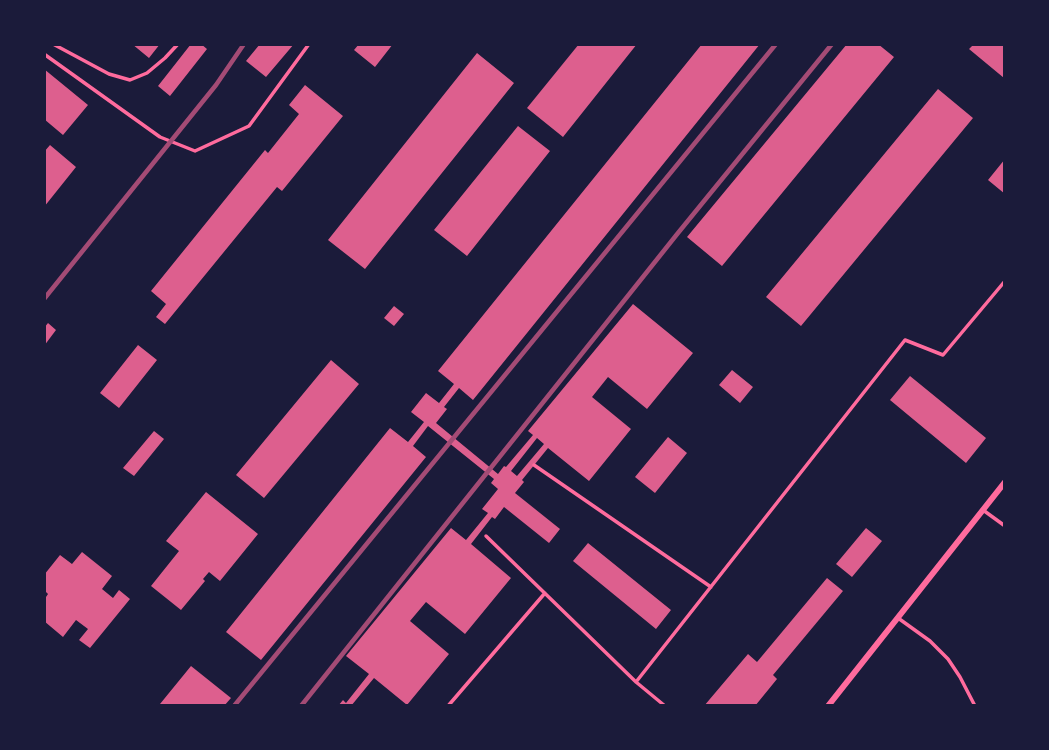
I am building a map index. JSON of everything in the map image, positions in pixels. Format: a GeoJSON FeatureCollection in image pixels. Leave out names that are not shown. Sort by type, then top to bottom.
{"type":"FeatureCollection","features":[{"type":"Feature","properties":{"kind":"street"},"geometry":{"type":"LineString","coordinates":[[828,706],[1005,482]]}},
{"type":"Feature","properties":{"kind":"lane"},"geometry":{"type":"LineString","coordinates":[[53,44],[109,74],[130,80],[147,73],[178,44]]}},
{"type":"Feature","properties":{"kind":"lane"},"geometry":{"type":"LineString","coordinates":[[44,54],[160,137],[195,151],[249,126],[309,44]]}},
{"type":"Feature","properties":{"kind":"lane"},"geometry":{"type":"LineString","coordinates":[[636,682],[905,340],[943,355],[1005,281]]}},
{"type":"Feature","properties":{"kind":"lane"},"geometry":{"type":"LineString","coordinates":[[534,465],[711,587]]}},
{"type":"Feature","properties":{"kind":"lane"},"geometry":{"type":"LineString","coordinates":[[984,510],[1005,526]]}},
{"type":"Feature","properties":{"kind":"lane"},"geometry":{"type":"LineString","coordinates":[[486,536],[636,682],[666,706]]}},
{"type":"Feature","properties":{"kind":"lane"},"geometry":{"type":"LineString","coordinates":[[448,706],[545,593]]}},
{"type":"Feature","properties":{"kind":"lane"},"geometry":{"type":"LineString","coordinates":[[898,618],[930,640],[948,659],[975,706]]}},
{"type":"Feature","properties":{"kind":"building"},"geometry":{"type":"Polygon","coordinates":[[[132,44],[160,44],[149,58],[132,44]]]}},
{"type":"Feature","properties":{"kind":"building"},"geometry":{"type":"Polygon","coordinates":[[[191,44],[201,44],[207,49],[170,96],[158,86],[191,44]]]}},
{"type":"Feature","properties":{"kind":"building"},"geometry":{"type":"Polygon","coordinates":[[[260,44],[294,44],[266,77],[246,61],[260,44]]]}},
{"type":"Feature","properties":{"kind":"building"},"geometry":{"type":"Polygon","coordinates":[[[359,44],[393,44],[375,67],[354,50],[359,44]]]}},
{"type":"Feature","properties":{"kind":"building"},"geometry":{"type":"Polygon","coordinates":[[[579,44],[637,44],[563,137],[527,108],[579,44]]]}},
{"type":"Feature","properties":{"kind":"building"},"geometry":{"type":"Polygon","coordinates":[[[702,44],[760,44],[473,400],[459,388],[444,407],[447,409],[436,423],[498,474],[533,435],[528,431],[633,304],[693,353],[647,409],[608,377],[592,397],[631,429],[589,481],[548,448],[522,480],[524,482],[515,493],[560,529],[549,543],[504,507],[495,519],[492,517],[471,544],[511,578],[465,634],[426,602],[410,621],[449,654],[407,705],[374,678],[351,706],[338,706],[343,700],[346,703],[369,674],[346,656],[451,528],[466,540],[488,513],[482,509],[498,489],[491,483],[494,479],[428,426],[413,446],[426,457],[261,660],[226,632],[390,428],[408,442],[424,422],[411,412],[426,393],[439,403],[454,384],[438,371],[702,44]],[[537,438],[511,471],[517,476],[544,444],[537,438]]]}},
{"type":"Feature","properties":{"kind":"building"},"geometry":{"type":"Polygon","coordinates":[[[847,44],[878,44],[894,57],[722,266],[687,237],[847,44]]]}},
{"type":"Feature","properties":{"kind":"building"},"geometry":{"type":"Polygon","coordinates":[[[974,44],[1005,44],[1004,78],[969,49],[974,44]]]}},
{"type":"Feature","properties":{"kind":"building"},"geometry":{"type":"Polygon","coordinates":[[[477,53],[514,83],[365,269],[328,240],[477,53]]]}},
{"type":"Feature","properties":{"kind":"building"},"geometry":{"type":"Polygon","coordinates":[[[44,69],[88,105],[63,135],[44,119],[44,69]]]}},
{"type":"Feature","properties":{"kind":"building"},"geometry":{"type":"Polygon","coordinates":[[[305,85],[343,116],[282,191],[277,187],[165,324],[156,317],[166,304],[151,291],[265,150],[268,153],[299,114],[289,105],[305,85]]]}},
{"type":"Feature","properties":{"kind":"building"},"geometry":{"type":"Polygon","coordinates":[[[938,89],[973,118],[801,326],[766,297],[938,89]]]}},
{"type":"Feature","properties":{"kind":"building"},"geometry":{"type":"Polygon","coordinates":[[[518,126],[550,151],[467,256],[434,230],[518,126]]]}},
{"type":"Feature","properties":{"kind":"building"},"geometry":{"type":"Polygon","coordinates":[[[50,145],[76,167],[44,207],[44,152],[50,145]]]}},
{"type":"Feature","properties":{"kind":"building"},"geometry":{"type":"Polygon","coordinates":[[[1005,159],[1005,194],[988,180],[1005,159]]]}},
{"type":"Feature","properties":{"kind":"building"},"geometry":{"type":"Polygon","coordinates":[[[394,306],[404,314],[394,326],[384,318],[394,306]]]}},
{"type":"Feature","properties":{"kind":"building"},"geometry":{"type":"Polygon","coordinates":[[[48,323],[56,330],[44,346],[44,328],[48,323]]]}},
{"type":"Feature","properties":{"kind":"building"},"geometry":{"type":"Polygon","coordinates":[[[138,345],[157,360],[119,408],[100,393],[138,345]]]}},
{"type":"Feature","properties":{"kind":"building"},"geometry":{"type":"Polygon","coordinates":[[[331,360],[359,384],[264,498],[236,475],[331,360]]]}},
{"type":"Feature","properties":{"kind":"building"},"geometry":{"type":"Polygon","coordinates":[[[732,370],[753,387],[740,403],[719,385],[732,370]]]}},
{"type":"Feature","properties":{"kind":"building"},"geometry":{"type":"Polygon","coordinates":[[[910,376],[986,438],[966,463],[890,400],[910,376]]]}},
{"type":"Feature","properties":{"kind":"building"},"geometry":{"type":"Polygon","coordinates":[[[154,431],[164,439],[134,476],[123,468],[154,431]]]}},
{"type":"Feature","properties":{"kind":"building"},"geometry":{"type":"Polygon","coordinates":[[[668,437],[687,453],[655,493],[635,477],[668,437]]]}},
{"type":"Feature","properties":{"kind":"building"},"geometry":{"type":"Polygon","coordinates":[[[206,492],[258,534],[220,581],[209,572],[203,579],[205,581],[181,610],[151,586],[179,551],[166,541],[206,492]]]}},
{"type":"Feature","properties":{"kind":"building"},"geometry":{"type":"Polygon","coordinates":[[[866,528],[882,541],[852,577],[836,564],[866,528]]]}},
{"type":"Feature","properties":{"kind":"building"},"geometry":{"type":"Polygon","coordinates":[[[588,543],[671,610],[656,629],[573,561],[588,543]]]}},
{"type":"Feature","properties":{"kind":"building"},"geometry":{"type":"Polygon","coordinates":[[[82,552],[112,576],[102,589],[113,598],[119,590],[130,599],[90,648],[79,640],[88,629],[76,620],[63,637],[44,621],[44,600],[48,594],[44,590],[44,575],[60,555],[72,564],[82,552]]]}},
{"type":"Feature","properties":{"kind":"building"},"geometry":{"type":"Polygon","coordinates":[[[827,578],[843,591],[773,675],[777,679],[755,706],[704,706],[748,654],[757,662],[827,578]]]}},
{"type":"Feature","properties":{"kind":"building"},"geometry":{"type":"Polygon","coordinates":[[[191,666],[231,698],[224,706],[160,704],[191,666]]]}},
{"type":"Feature","properties":{"kind":"railway"},"geometry":{"type":"LineString","coordinates":[[44,299],[216,85],[244,44]]}},
{"type":"Feature","properties":{"kind":"railway"},"geometry":{"type":"LineString","coordinates":[[234,706],[776,44]]}},
{"type":"Feature","properties":{"kind":"railway"},"geometry":{"type":"LineString","coordinates":[[301,706],[832,44]]}}]}
